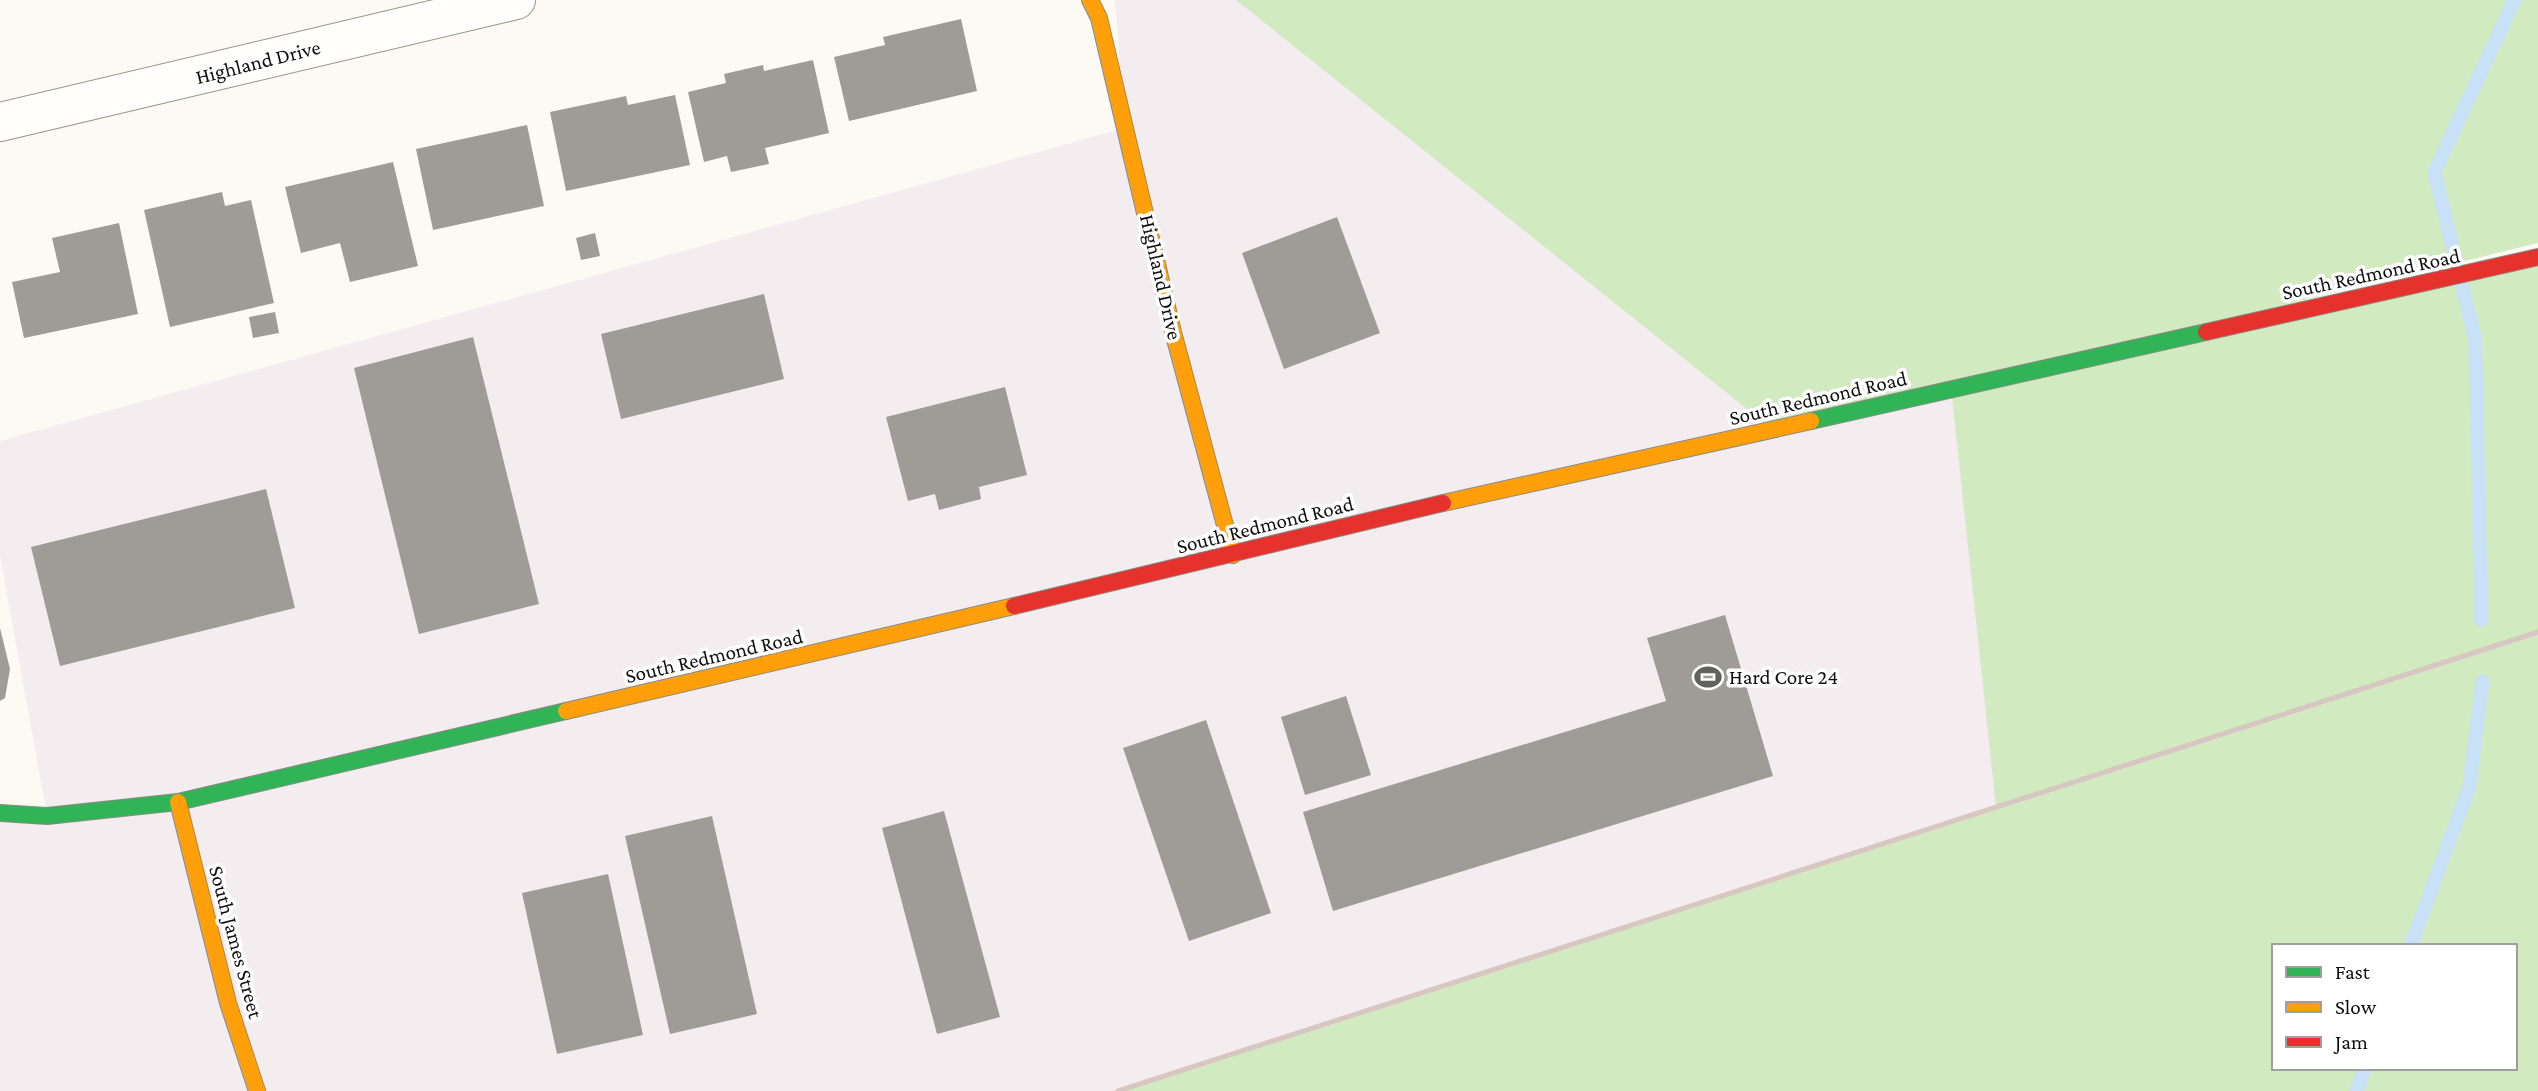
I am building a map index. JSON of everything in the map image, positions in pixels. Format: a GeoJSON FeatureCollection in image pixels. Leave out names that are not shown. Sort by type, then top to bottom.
{"type":"FeatureCollection","features":[{"type":"Feature","properties":{"kind":"street","name":"Highland Drive"},"geometry":{"type":"LineString","coordinates":[[0,122],[176,83],[472,4],[516,0]]}},
{"type":"Feature","properties":{"kind":"street","name":"Highland Drive"},"geometry":{"type":"LineString","coordinates":[[1090,0],[1099,18],[1173,332],[1233,555]]}},
{"type":"Feature","properties":{"kind":"street","name":"South Redmond Road"},"geometry":{"type":"LineString","coordinates":[[0,813],[47,816],[178,802],[1233,555],[1413,510],[2538,257]]}},
{"type":"Feature","properties":{"kind":"street","name":"South James Street"},"geometry":{"type":"LineString","coordinates":[[178,802],[228,1003],[257,1091]]}},
{"type":"Feature","properties":{"kind":"shaded area"},"geometry":{"type":"Polygon","coordinates":[[[1115,0],[1236,0],[1773,430],[1951,388],[1997,807],[1118,1091],[0,1091],[0,813],[47,815],[0,556],[0,441],[1125,128],[1115,0]]]}},
{"type":"Feature","properties":{"kind":"green space"},"geometry":{"type":"Polygon","coordinates":[[[1236,0],[2538,0],[2538,243],[1773,430],[1236,0]]]}},
{"type":"Feature","properties":{"kind":"green space"},"geometry":{"type":"Polygon","coordinates":[[[2538,252],[2538,1091],[1118,1091],[1996,807],[1951,388],[2538,252]]]}},
{"type":"Feature","properties":{"kind":"building"},"geometry":{"type":"Polygon","coordinates":[[[961,19],[977,91],[849,121],[834,57],[885,45],[883,37],[961,19]]]}},
{"type":"Feature","properties":{"kind":"building"},"geometry":{"type":"Polygon","coordinates":[[[813,60],[829,133],[765,148],[769,164],[731,172],[727,156],[704,162],[688,92],[726,83],[724,74],[763,65],[764,71],[813,60]]]}},
{"type":"Feature","properties":{"kind":"building"},"geometry":{"type":"Polygon","coordinates":[[[675,95],[690,165],[566,191],[550,112],[626,96],[628,105],[675,95]]]}},
{"type":"Feature","properties":{"kind":"building"},"geometry":{"type":"Polygon","coordinates":[[[527,125],[544,206],[433,230],[416,149],[527,125]]]}},
{"type":"Feature","properties":{"kind":"building"},"geometry":{"type":"Polygon","coordinates":[[[393,162],[418,266],[350,282],[340,243],[301,253],[285,187],[393,162]]]}},
{"type":"Feature","properties":{"kind":"building"},"geometry":{"type":"Polygon","coordinates":[[[222,192],[225,206],[251,200],[274,303],[170,327],[144,210],[222,192]]]}},
{"type":"Feature","properties":{"kind":"building"},"geometry":{"type":"Polygon","coordinates":[[[1337,217],[1380,333],[1284,369],[1242,253],[1337,217]]]}},
{"type":"Feature","properties":{"kind":"building"},"geometry":{"type":"Polygon","coordinates":[[[119,223],[138,314],[24,338],[12,282],[60,272],[52,238],[119,223]]]}},
{"type":"Feature","properties":{"kind":"building"},"geometry":{"type":"Polygon","coordinates":[[[595,233],[600,256],[581,260],[576,238],[595,233]]]}},
{"type":"Feature","properties":{"kind":"building"},"geometry":{"type":"Polygon","coordinates":[[[764,294],[784,379],[621,419],[601,334],[764,294]]]}},
{"type":"Feature","properties":{"kind":"building"},"geometry":{"type":"Polygon","coordinates":[[[275,312],[279,333],[253,338],[249,317],[275,312]]]}},
{"type":"Feature","properties":{"kind":"building"},"geometry":{"type":"Polygon","coordinates":[[[473,337],[539,604],[419,634],[354,368],[473,337]]]}},
{"type":"Feature","properties":{"kind":"building"},"geometry":{"type":"Polygon","coordinates":[[[1005,387],[1027,475],[979,487],[981,499],[939,510],[935,494],[908,501],[886,417],[1005,387]]]}},
{"type":"Feature","properties":{"kind":"building"},"geometry":{"type":"Polygon","coordinates":[[[266,489],[295,608],[60,666],[31,547],[266,489]]]}},
{"type":"Feature","properties":{"kind":"building"},"geometry":{"type":"Polygon","coordinates":[[[1725,615],[1773,776],[1333,911],[1303,812],[1666,701],[1647,638],[1725,615]]]}},
{"type":"Feature","properties":{"kind":"building"},"geometry":{"type":"Polygon","coordinates":[[[0,628],[10,669],[5,698],[0,701],[0,628]]]}},
{"type":"Feature","properties":{"kind":"building"},"geometry":{"type":"Polygon","coordinates":[[[1346,696],[1371,775],[1305,795],[1281,717],[1346,696]]]}},
{"type":"Feature","properties":{"kind":"building"},"geometry":{"type":"Polygon","coordinates":[[[1206,720],[1271,913],[1189,941],[1123,748],[1206,720]]]}},
{"type":"Feature","properties":{"kind":"building"},"geometry":{"type":"Polygon","coordinates":[[[944,811],[1000,1017],[937,1034],[882,828],[944,811]]]}},
{"type":"Feature","properties":{"kind":"building"},"geometry":{"type":"Polygon","coordinates":[[[712,816],[757,1014],[670,1034],[625,836],[712,816]]]}},
{"type":"Feature","properties":{"kind":"building"},"geometry":{"type":"Polygon","coordinates":[[[608,874],[643,1035],[557,1054],[522,893],[608,874]]]}},
{"type":"Feature","properties":{"kind":"waterway"},"geometry":{"type":"LineString","coordinates":[[2481,620],[2475,340],[2434,172],[2514,0]]}},
{"type":"Feature","properties":{"kind":"waterway"},"geometry":{"type":"LineString","coordinates":[[2411,944],[2469,787],[2482,681]]}},
{"type":"Feature","properties":{"kind":"waterway"},"geometry":{"type":"LineString","coordinates":[[2356,1091],[2364,1070]]}},
{"type":"Feature","properties":{"kind":"railway"},"geometry":{"type":"LineString","coordinates":[[1118,1091],[2538,632]]}},
{"type":"Feature","properties":{"kind":"traffic: fast"},"geometry":{"type":"LineString","coordinates":[[1811,421],[2206,332]]}},
{"type":"Feature","properties":{"kind":"traffic: fast"},"geometry":{"type":"LineString","coordinates":[[0,813],[47,816],[178,802],[566,711]]}},
{"type":"Feature","properties":{"kind":"traffic: slow"},"geometry":{"type":"LineString","coordinates":[[1090,0],[1099,18],[1173,332],[1233,555]]}},
{"type":"Feature","properties":{"kind":"traffic: slow"},"geometry":{"type":"LineString","coordinates":[[1443,503],[1811,421]]}},
{"type":"Feature","properties":{"kind":"traffic: slow"},"geometry":{"type":"LineString","coordinates":[[566,711],[1014,606]]}},
{"type":"Feature","properties":{"kind":"traffic: slow"},"geometry":{"type":"LineString","coordinates":[[178,802],[228,1003],[257,1091]]}},
{"type":"Feature","properties":{"kind":"traffic: jam"},"geometry":{"type":"LineString","coordinates":[[2206,332],[2538,257]]}},
{"type":"Feature","properties":{"kind":"traffic: jam"},"geometry":{"type":"LineString","coordinates":[[1014,606],[1443,503]]}},
{"type":"Feature","properties":{"kind":"place","name":"Hard Core 24"},"geometry":{"type":"Point","coordinates":[1708,677]}}]}
